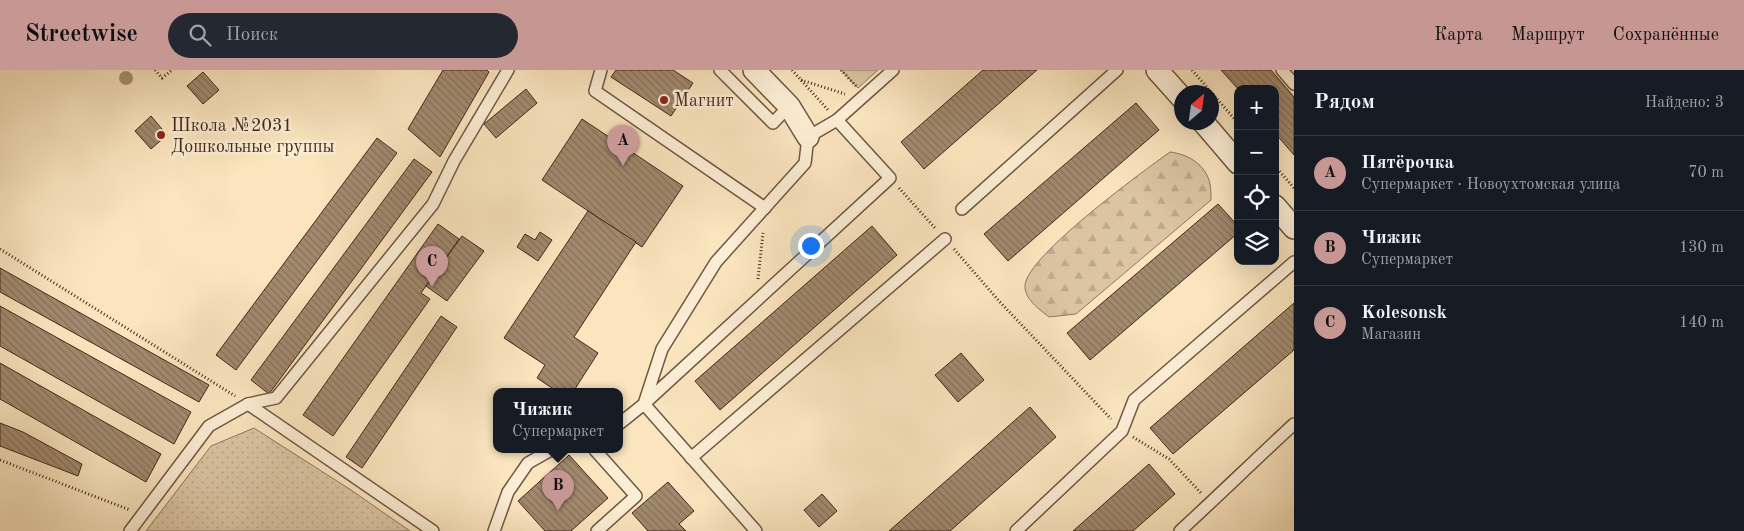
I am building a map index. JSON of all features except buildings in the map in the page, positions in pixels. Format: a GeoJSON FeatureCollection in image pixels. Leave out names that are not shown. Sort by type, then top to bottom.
{"type":"FeatureCollection","features":[{"type":"Feature","properties":{"kind":"street"},"geometry":{"type":"LineString","coordinates":[[754,70],[790,106],[808,137]]}},
{"type":"Feature","properties":{"kind":"street"},"geometry":{"type":"LineString","coordinates":[[1157,70],[1174,89]]}},
{"type":"Feature","properties":{"kind":"street"},"geometry":{"type":"LineString","coordinates":[[1210,130],[1234,158]]}},
{"type":"Feature","properties":{"kind":"street"},"geometry":{"type":"LineString","coordinates":[[1279,211],[1294,228]]}},
{"type":"Feature","properties":{"kind":"lane"},"geometry":{"type":"LineString","coordinates":[[130,531],[209,426],[248,404],[276,398],[433,204],[454,161],[508,70]]}},
{"type":"Feature","properties":{"kind":"lane"},"geometry":{"type":"LineString","coordinates":[[601,70],[595,91],[765,208]]}},
{"type":"Feature","properties":{"kind":"lane"},"geometry":{"type":"LineString","coordinates":[[720,70],[773,123],[790,106]]}},
{"type":"Feature","properties":{"kind":"lane"},"geometry":{"type":"LineString","coordinates":[[644,404],[662,349],[716,262],[805,163],[808,137],[837,120],[892,70]]}},
{"type":"Feature","properties":{"kind":"lane"},"geometry":{"type":"LineString","coordinates":[[962,209],[1117,70]]}},
{"type":"Feature","properties":{"kind":"lane"},"geometry":{"type":"LineString","coordinates":[[1282,70],[1294,84]]}},
{"type":"Feature","properties":{"kind":"lane"},"geometry":{"type":"LineString","coordinates":[[623,421],[644,404],[890,178],[837,120]]}},
{"type":"Feature","properties":{"kind":"lane"},"geometry":{"type":"LineString","coordinates":[[691,458],[945,239]]}},
{"type":"Feature","properties":{"kind":"lane"},"geometry":{"type":"LineString","coordinates":[[1016,531],[1122,430],[1134,400],[1294,262]]}},
{"type":"Feature","properties":{"kind":"lane"},"geometry":{"type":"LineString","coordinates":[[248,404],[433,531]]}},
{"type":"Feature","properties":{"kind":"lane"},"geometry":{"type":"LineString","coordinates":[[644,404],[756,531]]}},
{"type":"Feature","properties":{"kind":"lane"},"geometry":{"type":"LineString","coordinates":[[1180,531],[1211,504],[1250,464],[1294,424]]}},
{"type":"Feature","properties":{"kind":"lane"},"geometry":{"type":"LineString","coordinates":[[494,531],[508,492],[528,463],[546,453]]}},
{"type":"Feature","properties":{"kind":"lane"},"geometry":{"type":"LineString","coordinates":[[597,531],[636,496],[598,453]]}},
{"type":"Feature","properties":{"kind":"path"},"geometry":{"type":"LineString","coordinates":[[155,70],[162,78],[172,70]]}},
{"type":"Feature","properties":{"kind":"path"},"geometry":{"type":"LineString","coordinates":[[792,70],[837,120]]}},
{"type":"Feature","properties":{"kind":"path"},"geometry":{"type":"LineString","coordinates":[[841,70],[858,88]]}},
{"type":"Feature","properties":{"kind":"path"},"geometry":{"type":"LineString","coordinates":[[1192,70],[1234,118]]}},
{"type":"Feature","properties":{"kind":"path"},"geometry":{"type":"LineString","coordinates":[[800,79],[850,95]]}},
{"type":"Feature","properties":{"kind":"path"},"geometry":{"type":"LineString","coordinates":[[1279,171],[1294,188]]}},
{"type":"Feature","properties":{"kind":"path"},"geometry":{"type":"LineString","coordinates":[[890,178],[1005,307],[1122,430],[1169,459],[1211,504]]}},
{"type":"Feature","properties":{"kind":"path"},"geometry":{"type":"LineString","coordinates":[[755,302],[765,208]]}},
{"type":"Feature","properties":{"kind":"path"},"geometry":{"type":"LineString","coordinates":[[0,249],[248,404]]}},
{"type":"Feature","properties":{"kind":"path"},"geometry":{"type":"LineString","coordinates":[[0,460],[142,514]]}},
{"type":"Feature","properties":{"kind":"green space"},"geometry":{"type":"Polygon","coordinates":[[[841,70],[878,70],[858,88],[841,70]]]}},
{"type":"Feature","properties":{"kind":"green space"},"geometry":{"type":"Polygon","coordinates":[[[1170,152],[1183,155],[1200,166],[1208,177],[1211,200],[1076,314],[1049,317],[1041,311],[1033,303],[1025,290],[1025,285],[1031,271],[1045,254],[1088,215],[1170,152]]]}},
{"type":"Feature","properties":{"kind":"green space"},"geometry":{"type":"Polygon","coordinates":[[[254,428],[351,490],[410,531],[146,531],[211,446],[254,428]]]}},
{"type":"Feature","properties":{"kind":"place","name":"Магнит"},"geometry":{"type":"Point","coordinates":[664,100]}},
{"type":"Feature","properties":{"kind":"place","name":"Школа №2031 Дошкольные группы"},"geometry":{"type":"Point","coordinates":[161,135]}},
{"type":"Feature","properties":{"kind":"place","name":"Пятёрочка"},"geometry":{"type":"Point","coordinates":[623,166]}},
{"type":"Feature","properties":{"kind":"place","name":"Kolesonsk"},"geometry":{"type":"Point","coordinates":[432,287]}},
{"type":"Feature","properties":{"kind":"place","name":"Чижик"},"geometry":{"type":"Point","coordinates":[558,511]}}]}
